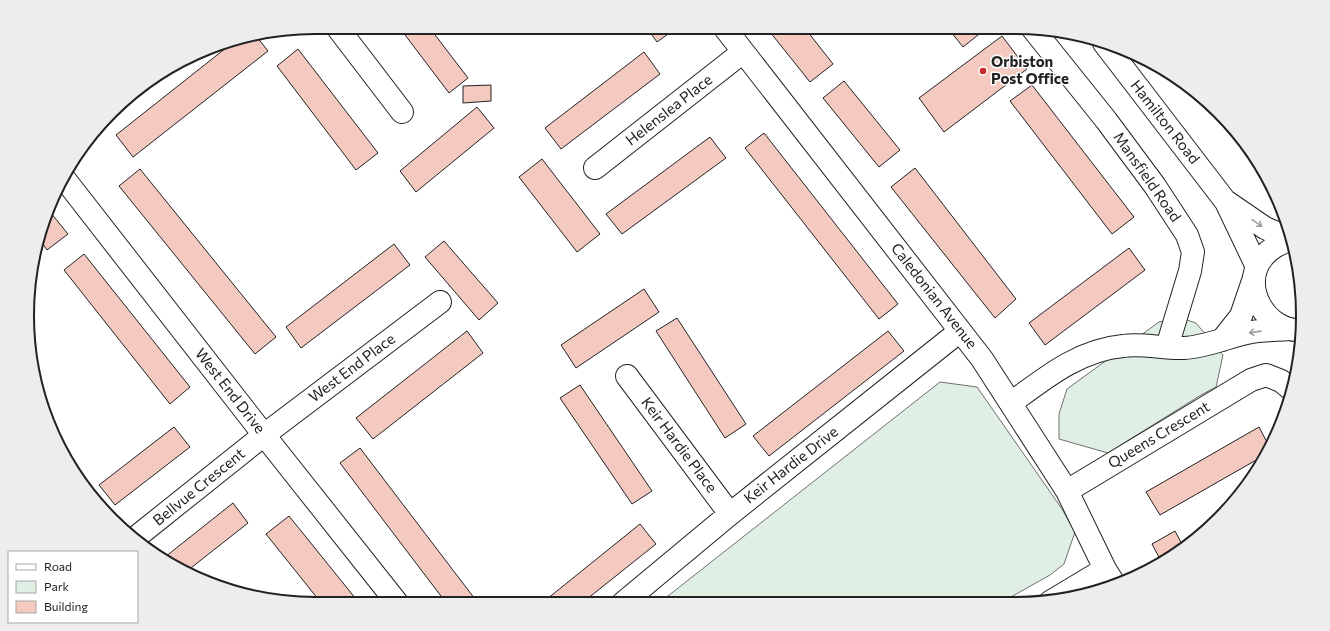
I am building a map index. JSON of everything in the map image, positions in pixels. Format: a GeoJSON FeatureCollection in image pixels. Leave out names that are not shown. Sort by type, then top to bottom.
{"type":"FeatureCollection","features":[{"type":"Feature","properties":{"kind":"street"},"geometry":{"type":"LineString","coordinates":[[342,34],[402,112]]}},
{"type":"Feature","properties":{"kind":"street","name":"Caledonian Avenue"},"geometry":{"type":"LineString","coordinates":[[730,34],[982,359],[1067,491],[1110,577]]}},
{"type":"Feature","properties":{"kind":"street","name":"Mansfield Road"},"geometry":{"type":"LineString","coordinates":[[1038,35],[1106,120],[1155,186],[1187,235],[1193,252],[1190,271],[1167,347]]}},
{"type":"Feature","properties":{"kind":"street","name":"Hamilton Road"},"geometry":{"type":"LineString","coordinates":[[1110,51],[1226,202],[1256,273],[1254,289],[1262,310],[1278,325],[1295,329]]}},
{"type":"Feature","properties":{"kind":"street","name":"Helenslea Place"},"geometry":{"type":"LineString","coordinates":[[595,168],[744,52]]}},
{"type":"Feature","properties":{"kind":"street","name":"West End Drive"},"geometry":{"type":"LineString","coordinates":[[68,183],[392,597]]}},
{"type":"Feature","properties":{"kind":"street","name":"Hamilton Road"},"geometry":{"type":"LineString","coordinates":[[1226,202],[1265,228],[1284,236]]}},
{"type":"Feature","properties":{"kind":"street"},"geometry":{"type":"LineString","coordinates":[[1222,340],[1241,316],[1262,258],[1274,246],[1286,241]]}},
{"type":"Feature","properties":{"kind":"street","name":"West End Place"},"geometry":{"type":"LineString","coordinates":[[264,435],[440,302]]}},
{"type":"Feature","properties":{"kind":"street"},"geometry":{"type":"LineString","coordinates":[[1010,403],[1053,372],[1093,352],[1124,345],[1184,348],[1204,345],[1252,332],[1295,330]]}},
{"type":"Feature","properties":{"kind":"street","name":"Keir Hardie Drive"},"geometry":{"type":"LineString","coordinates":[[630,597],[730,514],[960,331]]}},
{"type":"Feature","properties":{"kind":"street","name":"Queens Crescent"},"geometry":{"type":"LineString","coordinates":[[1067,491],[1251,380],[1266,375],[1281,381],[1287,386]]}},
{"type":"Feature","properties":{"kind":"street","name":"Keir Hardie Place"},"geometry":{"type":"LineString","coordinates":[[627,376],[730,514]]}},
{"type":"Feature","properties":{"kind":"street","name":"Bellvue Crescent"},"geometry":{"type":"LineString","coordinates":[[139,535],[264,435]]}},
{"type":"Feature","properties":{"kind":"street"},"geometry":{"type":"LineString","coordinates":[[1084,588],[1110,577]]}},
{"type":"Feature","properties":{"kind":"green space"},"geometry":{"type":"Polygon","coordinates":[[[1181,318],[1196,323],[1223,355],[1216,387],[1108,453],[1059,439],[1059,414],[1067,389],[1159,322],[1181,318]]]}},
{"type":"Feature","properties":{"kind":"green space"},"geometry":{"type":"Polygon","coordinates":[[[940,382],[977,387],[1062,509],[1075,532],[1064,564],[1050,575],[1011,597],[667,597],[940,382]]]}},
{"type":"Feature","properties":{"kind":"building"},"geometry":{"type":"Polygon","coordinates":[[[404,34],[434,34],[468,78],[449,93],[404,34]]]}},
{"type":"Feature","properties":{"kind":"building"},"geometry":{"type":"Polygon","coordinates":[[[651,34],[668,34],[657,42],[651,34]]]}},
{"type":"Feature","properties":{"kind":"building"},"geometry":{"type":"Polygon","coordinates":[[[772,34],[809,34],[833,64],[810,82],[772,34]]]}},
{"type":"Feature","properties":{"kind":"building"},"geometry":{"type":"Polygon","coordinates":[[[953,34],[979,34],[963,47],[953,34]]]}},
{"type":"Feature","properties":{"kind":"building"},"geometry":{"type":"Polygon","coordinates":[[[1002,36],[1027,69],[944,132],[919,98],[1002,36]]]}},
{"type":"Feature","properties":{"kind":"building"},"geometry":{"type":"Polygon","coordinates":[[[259,40],[268,51],[133,157],[116,135],[224,49],[259,40]]]}},
{"type":"Feature","properties":{"kind":"building"},"geometry":{"type":"Polygon","coordinates":[[[298,49],[378,153],[356,170],[277,66],[298,49]]]}},
{"type":"Feature","properties":{"kind":"building"},"geometry":{"type":"Polygon","coordinates":[[[644,52],[660,74],[561,149],[545,128],[644,52]]]}},
{"type":"Feature","properties":{"kind":"building"},"geometry":{"type":"Polygon","coordinates":[[[844,81],[900,150],[879,167],[823,98],[844,81]]]}},
{"type":"Feature","properties":{"kind":"building"},"geometry":{"type":"Polygon","coordinates":[[[491,85],[491,101],[463,103],[463,86],[491,85]]]}},
{"type":"Feature","properties":{"kind":"building"},"geometry":{"type":"Polygon","coordinates":[[[1032,85],[1134,217],[1112,234],[1010,101],[1032,85]]]}},
{"type":"Feature","properties":{"kind":"building"},"geometry":{"type":"Polygon","coordinates":[[[477,107],[494,128],[416,192],[400,171],[477,107]]]}},
{"type":"Feature","properties":{"kind":"building"},"geometry":{"type":"Polygon","coordinates":[[[764,133],[898,304],[879,319],[745,148],[764,133]]]}},
{"type":"Feature","properties":{"kind":"building"},"geometry":{"type":"Polygon","coordinates":[[[710,137],[726,158],[622,234],[606,214],[710,137]]]}},
{"type":"Feature","properties":{"kind":"building"},"geometry":{"type":"Polygon","coordinates":[[[542,159],[600,234],[577,252],[519,177],[542,159]]]}},
{"type":"Feature","properties":{"kind":"building"},"geometry":{"type":"Polygon","coordinates":[[[915,168],[1016,299],[995,318],[891,187],[915,168]]]}},
{"type":"Feature","properties":{"kind":"building"},"geometry":{"type":"Polygon","coordinates":[[[140,169],[276,337],[255,354],[119,186],[140,169]]]}},
{"type":"Feature","properties":{"kind":"building"},"geometry":{"type":"Polygon","coordinates":[[[53,215],[68,234],[47,250],[43,245],[53,215]]]}},
{"type":"Feature","properties":{"kind":"building"},"geometry":{"type":"Polygon","coordinates":[[[444,241],[498,303],[479,320],[425,257],[444,241]]]}},
{"type":"Feature","properties":{"kind":"building"},"geometry":{"type":"Polygon","coordinates":[[[394,244],[410,265],[301,348],[286,327],[394,244]]]}},
{"type":"Feature","properties":{"kind":"building"},"geometry":{"type":"Polygon","coordinates":[[[1129,248],[1145,270],[1045,345],[1029,323],[1129,248]]]}},
{"type":"Feature","properties":{"kind":"building"},"geometry":{"type":"Polygon","coordinates":[[[84,254],[190,387],[170,404],[64,270],[84,254]]]}},
{"type":"Feature","properties":{"kind":"building"},"geometry":{"type":"Polygon","coordinates":[[[644,289],[659,312],[576,368],[561,345],[644,289]]]}},
{"type":"Feature","properties":{"kind":"building"},"geometry":{"type":"Polygon","coordinates":[[[677,318],[746,424],[725,438],[656,331],[677,318]]]}},
{"type":"Feature","properties":{"kind":"building"},"geometry":{"type":"Polygon","coordinates":[[[467,331],[483,353],[373,439],[356,418],[467,331]]]}},
{"type":"Feature","properties":{"kind":"building"},"geometry":{"type":"Polygon","coordinates":[[[888,331],[904,351],[769,456],[753,436],[888,331]]]}},
{"type":"Feature","properties":{"kind":"building"},"geometry":{"type":"Polygon","coordinates":[[[580,385],[652,491],[632,504],[560,398],[580,385]]]}},
{"type":"Feature","properties":{"kind":"building"},"geometry":{"type":"Polygon","coordinates":[[[174,427],[190,447],[115,505],[99,485],[174,427]]]}},
{"type":"Feature","properties":{"kind":"building"},"geometry":{"type":"Polygon","coordinates":[[[1259,427],[1266,441],[1256,460],[1160,515],[1146,492],[1259,427]]]}},
{"type":"Feature","properties":{"kind":"building"},"geometry":{"type":"Polygon","coordinates":[[[360,448],[473,597],[442,597],[340,463],[360,448]]]}},
{"type":"Feature","properties":{"kind":"building"},"geometry":{"type":"Polygon","coordinates":[[[233,503],[248,523],[191,568],[168,555],[233,503]]]}},
{"type":"Feature","properties":{"kind":"building"},"geometry":{"type":"Polygon","coordinates":[[[289,516],[354,597],[316,597],[266,534],[289,516]]]}},
{"type":"Feature","properties":{"kind":"building"},"geometry":{"type":"Polygon","coordinates":[[[640,524],[656,544],[590,597],[549,597],[640,524]]]}},
{"type":"Feature","properties":{"kind":"building"},"geometry":{"type":"Polygon","coordinates":[[[1175,531],[1181,543],[1159,557],[1152,544],[1175,531]]]}},
{"type":"Feature","properties":{"kind":"place","name":"Orbiston Post Office"},"geometry":{"type":"Point","coordinates":[983,71]}}]}
